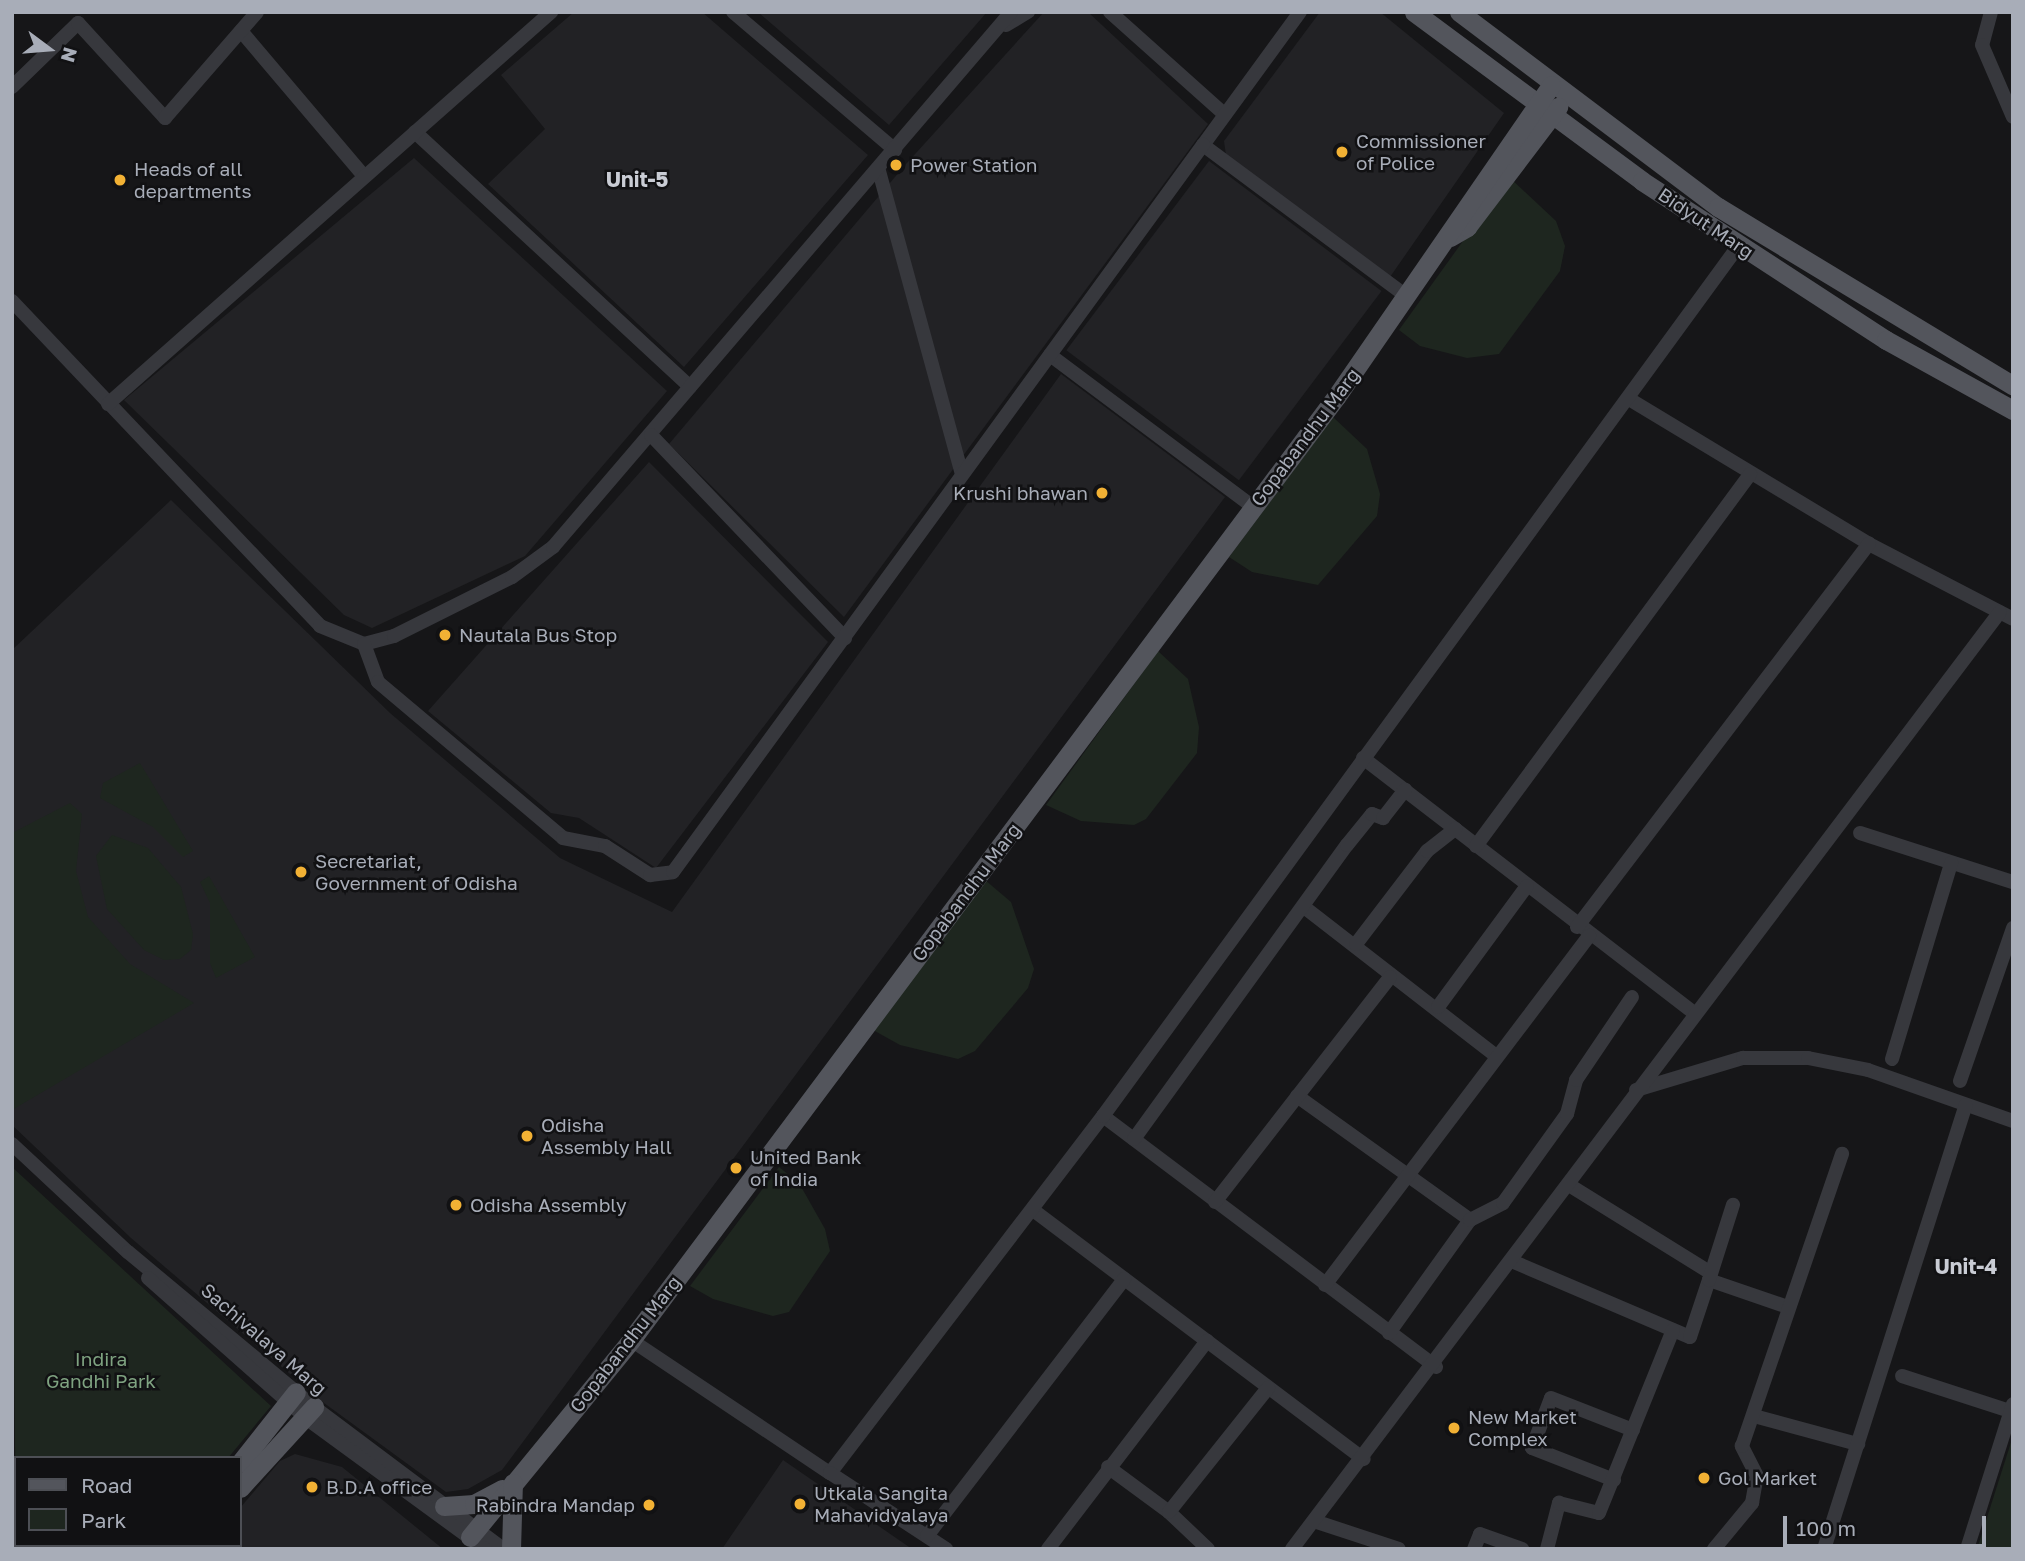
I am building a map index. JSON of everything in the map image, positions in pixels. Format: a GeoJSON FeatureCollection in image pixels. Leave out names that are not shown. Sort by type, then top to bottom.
{"type":"FeatureCollection","features":[{"type":"Feature","properties":{"kind":"main road","name":"Bidyut Marg"},"geometry":{"type":"LineString","coordinates":[[1414,12],[1544,112],[1739,245],[1886,340],[2013,410]]}},
{"type":"Feature","properties":{"kind":"main road","name":"Bidyut Marg"},"geometry":{"type":"LineString","coordinates":[[1460,12],[1558,92],[1718,207],[2013,386]]}},
{"type":"Feature","properties":{"kind":"main road","name":"Gopabandhu Marg"},"geometry":{"type":"LineString","coordinates":[[477,1538],[513,1483],[631,1340],[1253,507],[1558,92]]}},
{"type":"Feature","properties":{"kind":"main road"},"geometry":{"type":"LineString","coordinates":[[1886,340],[1899,318]]}},
{"type":"Feature","properties":{"kind":"main road"},"geometry":{"type":"LineString","coordinates":[[242,1460],[292,1397]]}},
{"type":"Feature","properties":{"kind":"main road"},"geometry":{"type":"LineString","coordinates":[[242,1486],[310,1413]]}},
{"type":"Feature","properties":{"kind":"main road"},"geometry":{"type":"LineString","coordinates":[[444,1506],[474,1504],[513,1483]]}},
{"type":"Feature","properties":{"kind":"main road"},"geometry":{"type":"LineString","coordinates":[[511,1549],[513,1483]]}},
{"type":"Feature","properties":{"kind":"street"},"geometry":{"type":"LineString","coordinates":[[12,87],[78,23],[165,118],[257,12]]}},
{"type":"Feature","properties":{"kind":"street"},"geometry":{"type":"LineString","coordinates":[[107,404],[551,12]]}},
{"type":"Feature","properties":{"kind":"street"},"geometry":{"type":"LineString","coordinates":[[733,12],[895,150]]}},
{"type":"Feature","properties":{"kind":"street"},"geometry":{"type":"LineString","coordinates":[[12,301],[320,626],[364,644],[435,617],[530,565],[651,435],[1008,18],[1028,12]]}},
{"type":"Feature","properties":{"kind":"street"},"geometry":{"type":"LineString","coordinates":[[1111,12],[1225,115]]}},
{"type":"Feature","properties":{"kind":"street"},"geometry":{"type":"LineString","coordinates":[[364,644],[378,682],[563,838],[606,846],[650,875],[673,872],[1300,12]]}},
{"type":"Feature","properties":{"kind":"street"},"geometry":{"type":"LineString","coordinates":[[1991,12],[1982,45],[2013,117]]}},
{"type":"Feature","properties":{"kind":"street"},"geometry":{"type":"LineString","coordinates":[[241,31],[364,176]]}},
{"type":"Feature","properties":{"kind":"street"},"geometry":{"type":"LineString","coordinates":[[415,132],[690,387]]}},
{"type":"Feature","properties":{"kind":"street"},"geometry":{"type":"LineString","coordinates":[[1203,145],[1408,297]]}},
{"type":"Feature","properties":{"kind":"street"},"geometry":{"type":"LineString","coordinates":[[878,171],[962,474]]}},
{"type":"Feature","properties":{"kind":"street"},"geometry":{"type":"LineString","coordinates":[[830,1473],[1103,1116],[1739,245]]}},
{"type":"Feature","properties":{"kind":"street"},"geometry":{"type":"LineString","coordinates":[[1050,355],[1253,507]]}},
{"type":"Feature","properties":{"kind":"street"},"geometry":{"type":"LineString","coordinates":[[1292,1549],[1317,1522],[1436,1367],[1694,1013],[1843,828],[2006,616],[1869,544],[1629,399]]}},
{"type":"Feature","properties":{"kind":"street"},"geometry":{"type":"LineString","coordinates":[[651,435],[845,638]]}},
{"type":"Feature","properties":{"kind":"street"},"geometry":{"type":"LineString","coordinates":[[1476,846],[1750,474]]}},
{"type":"Feature","properties":{"kind":"street"},"geometry":{"type":"LineString","coordinates":[[1325,1285],[1409,1178],[1583,931],[1869,544]]}},
{"type":"Feature","properties":{"kind":"street"},"geometry":{"type":"LineString","coordinates":[[1363,758],[1583,931],[1694,1013]]}},
{"type":"Feature","properties":{"kind":"street"},"geometry":{"type":"LineString","coordinates":[[1134,1139],[1372,814],[1383,818],[1405,790]]}},
{"type":"Feature","properties":{"kind":"street"},"geometry":{"type":"LineString","coordinates":[[1356,944],[1427,850],[1455,829]]}},
{"type":"Feature","properties":{"kind":"street"},"geometry":{"type":"LineString","coordinates":[[1860,833],[2013,882]]}},
{"type":"Feature","properties":{"kind":"street"},"geometry":{"type":"LineString","coordinates":[[1892,1059],[1951,863]]}},
{"type":"Feature","properties":{"kind":"street"},"geometry":{"type":"LineString","coordinates":[[1438,1007],[1527,886]]}},
{"type":"Feature","properties":{"kind":"street"},"geometry":{"type":"LineString","coordinates":[[1304,907],[1356,944],[1390,977],[1438,1007],[1496,1055]]}},
{"type":"Feature","properties":{"kind":"street"},"geometry":{"type":"LineString","coordinates":[[1961,1081],[2012,933]]}},
{"type":"Feature","properties":{"kind":"street"},"geometry":{"type":"LineString","coordinates":[[1215,1202],[1390,977]]}},
{"type":"Feature","properties":{"kind":"street"},"geometry":{"type":"LineString","coordinates":[[1390,1333],[1470,1220],[1503,1203],[1567,1114],[1576,1080],[1633,997]]}},
{"type":"Feature","properties":{"kind":"street"},"geometry":{"type":"LineString","coordinates":[[1636,1090],[1743,1058],[1808,1058],[1868,1070],[2013,1121]]}},
{"type":"Feature","properties":{"kind":"street"},"geometry":{"type":"LineString","coordinates":[[1297,1096],[1470,1220]]}},
{"type":"Feature","properties":{"kind":"street"},"geometry":{"type":"LineString","coordinates":[[1824,1549],[1966,1105]]}},
{"type":"Feature","properties":{"kind":"street"},"geometry":{"type":"LineString","coordinates":[[1103,1116],[1436,1367]]}},
{"type":"Feature","properties":{"kind":"street","name":"Sachivalaya Marg"},"geometry":{"type":"LineString","coordinates":[[12,1144],[138,1261],[310,1413],[477,1538],[503,1549]]}},
{"type":"Feature","properties":{"kind":"street"},"geometry":{"type":"LineString","coordinates":[[1714,1549],[1746,1513],[1756,1491],[1757,1476],[1742,1446],[1842,1154]]}},
{"type":"Feature","properties":{"kind":"street","name":"Sachivalaya Marg"},"geometry":{"type":"LineString","coordinates":[[12,1156],[292,1397]]}},
{"type":"Feature","properties":{"kind":"street"},"geometry":{"type":"LineString","coordinates":[[1569,1185],[1710,1277],[1788,1307]]}},
{"type":"Feature","properties":{"kind":"street"},"geometry":{"type":"LineString","coordinates":[[1514,1262],[1690,1336],[1733,1205]]}},
{"type":"Feature","properties":{"kind":"street"},"geometry":{"type":"LineString","coordinates":[[1033,1210],[1364,1459]]}},
{"type":"Feature","properties":{"kind":"street"},"geometry":{"type":"LineString","coordinates":[[927,1536],[1124,1279]]}},
{"type":"Feature","properties":{"kind":"street"},"geometry":{"type":"LineString","coordinates":[[1547,1549],[1559,1503],[1599,1513],[1672,1330]]}},
{"type":"Feature","properties":{"kind":"street"},"geometry":{"type":"LineString","coordinates":[[631,1340],[946,1549]]}},
{"type":"Feature","properties":{"kind":"street"},"geometry":{"type":"LineString","coordinates":[[1048,1549],[1108,1467],[1207,1341]]}},
{"type":"Feature","properties":{"kind":"street"},"geometry":{"type":"LineString","coordinates":[[1902,1376],[2012,1409],[1967,1549]]}},
{"type":"Feature","properties":{"kind":"street"},"geometry":{"type":"LineString","coordinates":[[1169,1512],[1268,1388]]}},
{"type":"Feature","properties":{"kind":"street"},"geometry":{"type":"LineString","coordinates":[[1614,1480],[1532,1448],[1550,1398],[1633,1430]]}},
{"type":"Feature","properties":{"kind":"street","name":"Sachivalaya Marg"},"geometry":{"type":"LineString","coordinates":[[310,1413],[444,1506],[477,1538]]}},
{"type":"Feature","properties":{"kind":"street"},"geometry":{"type":"LineString","coordinates":[[1754,1416],[1858,1444]]}},
{"type":"Feature","properties":{"kind":"street"},"geometry":{"type":"LineString","coordinates":[[1108,1467],[1169,1512],[1208,1549]]}},
{"type":"Feature","properties":{"kind":"street"},"geometry":{"type":"LineString","coordinates":[[1317,1522],[1399,1549]]}},
{"type":"Feature","properties":{"kind":"street"},"geometry":{"type":"LineString","coordinates":[[1475,1549],[1480,1534],[1521,1549]]}},
{"type":"Feature","properties":{"kind":"shaded area"},"geometry":{"type":"Polygon","coordinates":[[[574,12],[702,12],[868,155],[684,367],[488,184],[545,129],[501,75],[574,12]]]}},
{"type":"Feature","properties":{"kind":"shaded area"},"geometry":{"type":"Polygon","coordinates":[[[758,12],[987,12],[889,125],[758,12]]]}},
{"type":"Feature","properties":{"kind":"shaded area"},"geometry":{"type":"Polygon","coordinates":[[[1044,12],[1088,12],[1208,124],[844,617],[669,444],[906,164],[1044,12]]]}},
{"type":"Feature","properties":{"kind":"shaded area"},"geometry":{"type":"Polygon","coordinates":[[[1320,12],[1380,12],[1504,113],[1390,277],[1226,155],[1224,141],[1320,12]]]}},
{"type":"Feature","properties":{"kind":"shaded area"},"geometry":{"type":"Polygon","coordinates":[[[414,158],[667,391],[525,556],[372,628],[344,615],[124,400],[414,158]]]}},
{"type":"Feature","properties":{"kind":"shaded area"},"geometry":{"type":"Polygon","coordinates":[[[1209,161],[1382,291],[1239,480],[1066,350],[1209,161]]]}},
{"type":"Feature","properties":{"kind":"shaded area"},"geometry":{"type":"Polygon","coordinates":[[[1061,374],[1225,497],[502,1470],[468,1489],[446,1492],[324,1403],[131,1238],[12,1125],[12,650],[171,500],[390,713],[560,858],[672,912],[1061,374]]]}},
{"type":"Feature","properties":{"kind":"shaded area"},"geometry":{"type":"Polygon","coordinates":[[[649,462],[828,642],[656,868],[579,818],[551,813],[428,711],[649,462]]]}},
{"type":"Feature","properties":{"kind":"shaded area","name":"B.D.A office"},"geometry":{"type":"Polygon","coordinates":[[[295,1454],[342,1467],[443,1549],[204,1549],[242,1547],[242,1506],[280,1461],[295,1454]]]}},
{"type":"Feature","properties":{"kind":"shaded area","name":"Utkala Sangita Mahavidyalaya"},"geometry":{"type":"Polygon","coordinates":[[[783,1460],[912,1549],[722,1549],[783,1460]]]}},
{"type":"Feature","properties":{"kind":"green space"},"geometry":{"type":"Polygon","coordinates":[[[1509,177],[1556,221],[1565,246],[1560,271],[1499,354],[1467,358],[1420,346],[1399,330],[1509,177]]]}},
{"type":"Feature","properties":{"kind":"green space"},"geometry":{"type":"Polygon","coordinates":[[[1333,417],[1367,449],[1380,494],[1377,516],[1318,585],[1252,572],[1229,557],[1333,417]]]}},
{"type":"Feature","properties":{"kind":"green space"},"geometry":{"type":"Polygon","coordinates":[[[1158,651],[1188,679],[1199,727],[1197,753],[1146,819],[1134,825],[1081,821],[1046,805],[1158,651]]]}},
{"type":"Feature","properties":{"kind":"green space"},"geometry":{"type":"Polygon","coordinates":[[[140,763],[193,851],[183,857],[153,827],[100,798],[103,783],[140,763]]]}},
{"type":"Feature","properties":{"kind":"green space"},"geometry":{"type":"Polygon","coordinates":[[[70,803],[82,814],[76,871],[88,917],[130,964],[194,1003],[12,1110],[12,833],[70,803]]]}},
{"type":"Feature","properties":{"kind":"green space"},"geometry":{"type":"Polygon","coordinates":[[[112,835],[148,848],[181,887],[193,934],[191,950],[180,959],[164,960],[144,950],[107,909],[96,856],[112,835]]]}},
{"type":"Feature","properties":{"kind":"green space"},"geometry":{"type":"Polygon","coordinates":[[[209,876],[255,957],[216,978],[210,963],[210,903],[200,882],[209,876]]]}},
{"type":"Feature","properties":{"kind":"green space"},"geometry":{"type":"Polygon","coordinates":[[[985,880],[1011,902],[1034,969],[1028,988],[975,1051],[958,1059],[900,1045],[873,1030],[985,880]]]}},
{"type":"Feature","properties":{"kind":"green space","name":"Indira Gandhi Park"},"geometry":{"type":"Polygon","coordinates":[[[12,1167],[271,1406],[230,1456],[15,1456],[12,1167]]]}},
{"type":"Feature","properties":{"kind":"green space"},"geometry":{"type":"Polygon","coordinates":[[[779,1167],[799,1183],[825,1229],[830,1251],[789,1312],[773,1316],[713,1299],[690,1286],[779,1167]]]}},
{"type":"Feature","properties":{"kind":"green space"},"geometry":{"type":"Polygon","coordinates":[[[2013,1436],[2013,1549],[1977,1549],[2013,1436]]]}},
{"type":"Feature","properties":{"kind":"green space"},"geometry":{"type":"Polygon","coordinates":[[[27,1547],[92,1547],[29,1549],[27,1547]]]}},
{"type":"Feature","properties":{"kind":"place","name":"Commissioner of Police"},"geometry":{"type":"Point","coordinates":[1342,152]}},
{"type":"Feature","properties":{"kind":"place","name":"Power Station"},"geometry":{"type":"Point","coordinates":[896,165]}},
{"type":"Feature","properties":{"kind":"place","name":"Heads of all departments"},"geometry":{"type":"Point","coordinates":[120,180]}},
{"type":"Feature","properties":{"kind":"place","name":"Krushi bhawan"},"geometry":{"type":"Point","coordinates":[1102,493]}},
{"type":"Feature","properties":{"kind":"place","name":"Nautala Bus Stop"},"geometry":{"type":"Point","coordinates":[445,635]}},
{"type":"Feature","properties":{"kind":"place","name":"Secretariat, Government of Odisha"},"geometry":{"type":"Point","coordinates":[301,872]}},
{"type":"Feature","properties":{"kind":"place","name":"Odisha Assembly Hall"},"geometry":{"type":"Point","coordinates":[527,1136]}},
{"type":"Feature","properties":{"kind":"place","name":"United Bank of India"},"geometry":{"type":"Point","coordinates":[736,1168]}},
{"type":"Feature","properties":{"kind":"place","name":"Odisha Assembly"},"geometry":{"type":"Point","coordinates":[456,1205]}},
{"type":"Feature","properties":{"kind":"place","name":"New Market Complex"},"geometry":{"type":"Point","coordinates":[1454,1428]}},
{"type":"Feature","properties":{"kind":"place","name":"Gol Market"},"geometry":{"type":"Point","coordinates":[1704,1478]}},
{"type":"Feature","properties":{"kind":"place","name":"B.D.A office"},"geometry":{"type":"Point","coordinates":[312,1487]}},
{"type":"Feature","properties":{"kind":"place","name":"Utkala Sangita Mahavidyalaya"},"geometry":{"type":"Point","coordinates":[800,1504]}},
{"type":"Feature","properties":{"kind":"place","name":"Rabindra Mandap"},"geometry":{"type":"Point","coordinates":[649,1505]}},
{"type":"Feature","properties":{"kind":"district","name":"Unit-5"},"geometry":{"type":"Point","coordinates":[637,179]}},
{"type":"Feature","properties":{"kind":"district","name":"Unit-4"},"geometry":{"type":"Point","coordinates":[1966,1266]}}]}
